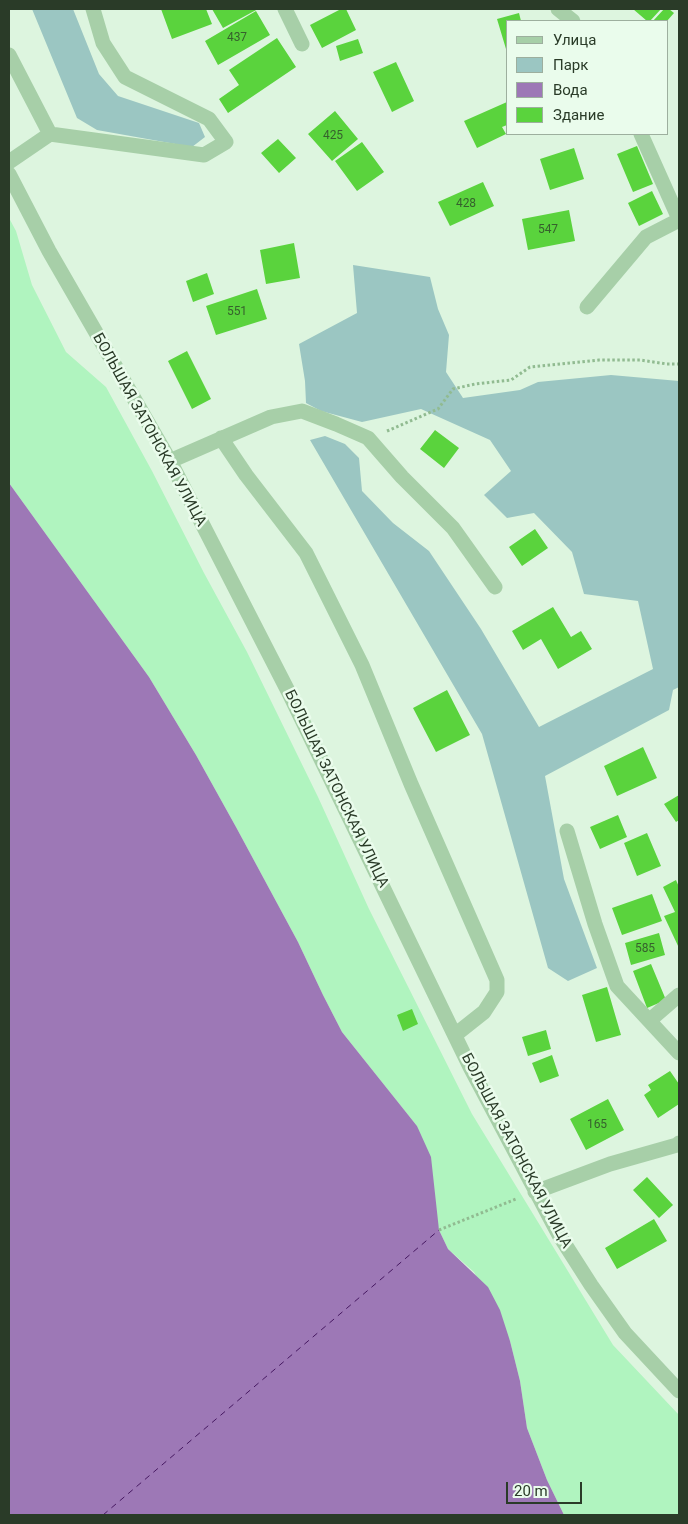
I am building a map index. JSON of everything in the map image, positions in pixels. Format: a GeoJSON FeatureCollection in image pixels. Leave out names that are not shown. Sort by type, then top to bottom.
{"type":"FeatureCollection","features":[{"type":"Feature","properties":{"kind":"street"},"geometry":{"type":"LineString","coordinates":[[9,162],[50,134],[204,155],[226,142],[209,119],[125,77],[103,43],[93,9]]}},
{"type":"Feature","properties":{"kind":"street"},"geometry":{"type":"LineString","coordinates":[[285,9],[302,44]]}},
{"type":"Feature","properties":{"kind":"street"},"geometry":{"type":"LineString","coordinates":[[558,9],[572,20]]}},
{"type":"Feature","properties":{"kind":"street"},"geometry":{"type":"LineString","coordinates":[[9,55],[50,134]]}},
{"type":"Feature","properties":{"kind":"street"},"geometry":{"type":"LineString","coordinates":[[588,307],[646,237],[679,219],[641,135]]}},
{"type":"Feature","properties":{"kind":"street","name":"БОЛЬШАЯ ЗАТОНСКАЯ УЛИЦА"},"geometry":{"type":"LineString","coordinates":[[9,174],[49,251],[170,461],[288,691],[470,1067],[559,1236],[620,1325],[679,1391]]}},
{"type":"Feature","properties":{"kind":"street"},"geometry":{"type":"LineString","coordinates":[[170,461],[271,417],[302,411],[368,438],[402,477],[453,528],[494,587]]}},
{"type":"Feature","properties":{"kind":"street"},"geometry":{"type":"LineString","coordinates":[[221,438],[306,553],[362,664],[411,784],[497,980],[497,992],[484,1012],[455,1035]]}},
{"type":"Feature","properties":{"kind":"street"},"geometry":{"type":"LineString","coordinates":[[567,831],[595,924],[617,986],[679,1053]]}},
{"type":"Feature","properties":{"kind":"street"},"geometry":{"type":"LineString","coordinates":[[650,1020],[679,995]]}},
{"type":"Feature","properties":{"kind":"street"},"geometry":{"type":"LineString","coordinates":[[535,1192],[610,1164],[679,1145]]}},
{"type":"Feature","properties":{"kind":"path"},"geometry":{"type":"LineString","coordinates":[[368,438],[438,409],[453,389],[475,384],[511,380],[530,367],[599,360],[640,360],[679,364]]}},
{"type":"Feature","properties":{"kind":"path"},"geometry":{"type":"LineString","coordinates":[[439,1230],[535,1192]]}},
{"type":"Feature","properties":{"kind":"green space"},"geometry":{"type":"Polygon","coordinates":[[[32,9],[73,9],[99,74],[118,96],[199,123],[205,137],[192,147],[97,130],[77,118],[32,9]]]}},
{"type":"Feature","properties":{"kind":"green space"},"geometry":{"type":"Polygon","coordinates":[[[353,265],[430,277],[438,309],[449,335],[446,372],[463,398],[520,390],[538,382],[611,375],[679,381],[679,687],[673,690],[669,710],[545,776],[564,879],[597,968],[568,981],[548,968],[482,734],[310,440],[325,436],[345,444],[359,458],[362,491],[393,523],[429,551],[481,629],[539,727],[653,669],[638,601],[584,594],[572,552],[534,513],[507,518],[484,495],[511,471],[490,440],[421,409],[362,422],[321,411],[306,403],[305,381],[299,344],[357,313],[353,265]]]}},
{"type":"Feature","properties":{"kind":"sand"},"geometry":{"type":"Polygon","coordinates":[[[9,218],[16,231],[32,285],[66,352],[106,387],[247,652],[318,797],[369,909],[472,1114],[613,1345],[679,1415],[679,1515],[564,1515],[547,1480],[527,1428],[520,1381],[510,1341],[474,1272],[448,1249],[439,1230],[417,1126],[342,1032],[298,942],[236,827],[196,755],[149,677],[9,483],[9,218]]]}},
{"type":"Feature","properties":{"kind":"water"},"geometry":{"type":"Polygon","coordinates":[[[9,483],[149,677],[196,755],[236,827],[298,942],[342,1032],[417,1126],[431,1157],[439,1230],[448,1249],[488,1287],[500,1310],[520,1381],[527,1428],[547,1480],[564,1515],[9,1515],[9,483]]]}},
{"type":"Feature","properties":{"kind":"building"},"geometry":{"type":"Polygon","coordinates":[[[161,9],[206,9],[212,24],[172,39],[161,9]]]}},
{"type":"Feature","properties":{"kind":"building"},"geometry":{"type":"Polygon","coordinates":[[[212,9],[258,9],[223,28],[212,9]]]}},
{"type":"Feature","properties":{"kind":"building"},"geometry":{"type":"Polygon","coordinates":[[[341,9],[346,9],[356,30],[322,48],[310,25],[341,9]]]}},
{"type":"Feature","properties":{"kind":"building"},"geometry":{"type":"Polygon","coordinates":[[[633,9],[661,9],[651,20],[646,20],[633,9]]]}},
{"type":"Feature","properties":{"kind":"building"},"geometry":{"type":"Polygon","coordinates":[[[664,9],[669,9],[674,13],[668,20],[654,20],[664,9]]]}},
{"type":"Feature","properties":{"kind":"building"},"geometry":{"type":"Polygon","coordinates":[[[256,11],[270,35],[218,65],[205,41],[256,11]]]}},
{"type":"Feature","properties":{"kind":"building"},"geometry":{"type":"Polygon","coordinates":[[[519,13],[521,20],[506,20],[506,49],[497,19],[519,13]]]}},
{"type":"Feature","properties":{"kind":"building"},"geometry":{"type":"Polygon","coordinates":[[[277,38],[296,67],[228,113],[219,99],[239,85],[229,70],[277,38]]]}},
{"type":"Feature","properties":{"kind":"building"},"geometry":{"type":"Polygon","coordinates":[[[358,39],[363,53],[340,61],[336,46],[358,39]]]}},
{"type":"Feature","properties":{"kind":"building"},"geometry":{"type":"Polygon","coordinates":[[[396,62],[414,101],[392,112],[373,72],[396,62]]]}},
{"type":"Feature","properties":{"kind":"building"},"geometry":{"type":"Polygon","coordinates":[[[506,102],[506,125],[502,127],[506,134],[477,148],[464,121],[506,102]]]}},
{"type":"Feature","properties":{"kind":"building"},"geometry":{"type":"Polygon","coordinates":[[[335,111],[358,139],[332,161],[308,134],[335,111]]]}},
{"type":"Feature","properties":{"kind":"building"},"geometry":{"type":"Polygon","coordinates":[[[278,139],[296,158],[279,173],[261,153],[278,139]]]}},
{"type":"Feature","properties":{"kind":"building"},"geometry":{"type":"Polygon","coordinates":[[[362,142],[384,172],[357,191],[335,161],[362,142]]]}},
{"type":"Feature","properties":{"kind":"building"},"geometry":{"type":"Polygon","coordinates":[[[637,146],[653,184],[633,192],[617,154],[637,146]]]}},
{"type":"Feature","properties":{"kind":"building"},"geometry":{"type":"Polygon","coordinates":[[[574,148],[584,179],[550,190],[540,159],[574,148]]]}},
{"type":"Feature","properties":{"kind":"building"},"geometry":{"type":"Polygon","coordinates":[[[483,182],[494,206],[450,226],[438,202],[483,182]]]}},
{"type":"Feature","properties":{"kind":"building"},"geometry":{"type":"Polygon","coordinates":[[[652,191],[663,214],[639,226],[628,203],[652,191]]]}},
{"type":"Feature","properties":{"kind":"building"},"geometry":{"type":"Polygon","coordinates":[[[569,210],[575,241],[528,250],[522,219],[569,210]]]}},
{"type":"Feature","properties":{"kind":"building"},"geometry":{"type":"Polygon","coordinates":[[[294,243],[300,278],[266,284],[260,250],[294,243]]]}},
{"type":"Feature","properties":{"kind":"building"},"geometry":{"type":"Polygon","coordinates":[[[207,273],[214,294],[193,302],[186,281],[207,273]]]}},
{"type":"Feature","properties":{"kind":"building"},"geometry":{"type":"Polygon","coordinates":[[[257,289],[267,319],[216,335],[206,306],[257,289]]]}},
{"type":"Feature","properties":{"kind":"building"},"geometry":{"type":"Polygon","coordinates":[[[187,351],[211,399],[192,409],[168,361],[187,351]]]}},
{"type":"Feature","properties":{"kind":"building"},"geometry":{"type":"Polygon","coordinates":[[[435,430],[459,448],[444,468],[420,449],[435,430]]]}},
{"type":"Feature","properties":{"kind":"building"},"geometry":{"type":"Polygon","coordinates":[[[535,529],[548,548],[522,566],[509,547],[535,529]]]}},
{"type":"Feature","properties":{"kind":"building"},"geometry":{"type":"Polygon","coordinates":[[[553,607],[571,637],[581,631],[592,649],[558,669],[541,639],[523,650],[512,631],[553,607]]]}},
{"type":"Feature","properties":{"kind":"building"},"geometry":{"type":"Polygon","coordinates":[[[447,690],[470,735],[436,752],[413,708],[447,690]]]}},
{"type":"Feature","properties":{"kind":"building"},"geometry":{"type":"Polygon","coordinates":[[[643,747],[657,778],[617,796],[604,766],[643,747]]]}},
{"type":"Feature","properties":{"kind":"building"},"geometry":{"type":"Polygon","coordinates":[[[679,795],[679,820],[676,822],[664,804],[679,795]]]}},
{"type":"Feature","properties":{"kind":"building"},"geometry":{"type":"Polygon","coordinates":[[[618,815],[627,837],[600,849],[590,827],[618,815]]]}},
{"type":"Feature","properties":{"kind":"building"},"geometry":{"type":"Polygon","coordinates":[[[647,833],[661,866],[637,876],[624,843],[647,833]]]}},
{"type":"Feature","properties":{"kind":"building"},"geometry":{"type":"Polygon","coordinates":[[[676,880],[679,887],[679,948],[664,916],[675,912],[663,887],[676,880]]]}},
{"type":"Feature","properties":{"kind":"building"},"geometry":{"type":"Polygon","coordinates":[[[652,894],[662,921],[622,935],[612,908],[652,894]]]}},
{"type":"Feature","properties":{"kind":"building"},"geometry":{"type":"Polygon","coordinates":[[[659,933],[665,955],[631,965],[625,943],[659,933]]]}},
{"type":"Feature","properties":{"kind":"building"},"geometry":{"type":"Polygon","coordinates":[[[651,964],[666,1000],[647,1008],[633,971],[651,964]]]}},
{"type":"Feature","properties":{"kind":"building"},"geometry":{"type":"Polygon","coordinates":[[[607,987],[621,1035],[596,1042],[582,995],[607,987]]]}},
{"type":"Feature","properties":{"kind":"building"},"geometry":{"type":"Polygon","coordinates":[[[412,1009],[418,1024],[403,1031],[397,1015],[412,1009]]]}},
{"type":"Feature","properties":{"kind":"building"},"geometry":{"type":"Polygon","coordinates":[[[546,1030],[551,1049],[528,1056],[522,1037],[546,1030]]]}},
{"type":"Feature","properties":{"kind":"building"},"geometry":{"type":"Polygon","coordinates":[[[552,1055],[559,1076],[540,1083],[532,1063],[552,1055]]]}},
{"type":"Feature","properties":{"kind":"building"},"geometry":{"type":"Polygon","coordinates":[[[670,1071],[679,1084],[679,1104],[658,1118],[644,1095],[651,1090],[648,1085],[670,1071]]]}},
{"type":"Feature","properties":{"kind":"building"},"geometry":{"type":"Polygon","coordinates":[[[608,1099],[624,1130],[586,1150],[570,1119],[608,1099]]]}},
{"type":"Feature","properties":{"kind":"building"},"geometry":{"type":"Polygon","coordinates":[[[647,1177],[673,1205],[659,1218],[633,1190],[647,1177]]]}},
{"type":"Feature","properties":{"kind":"building"},"geometry":{"type":"Polygon","coordinates":[[[654,1219],[667,1241],[617,1269],[605,1248],[654,1219]]]}},
{"type":"Feature","properties":{"kind":"ferry route"},"geometry":{"type":"LineString","coordinates":[[103,1515],[439,1230]]}}]}
